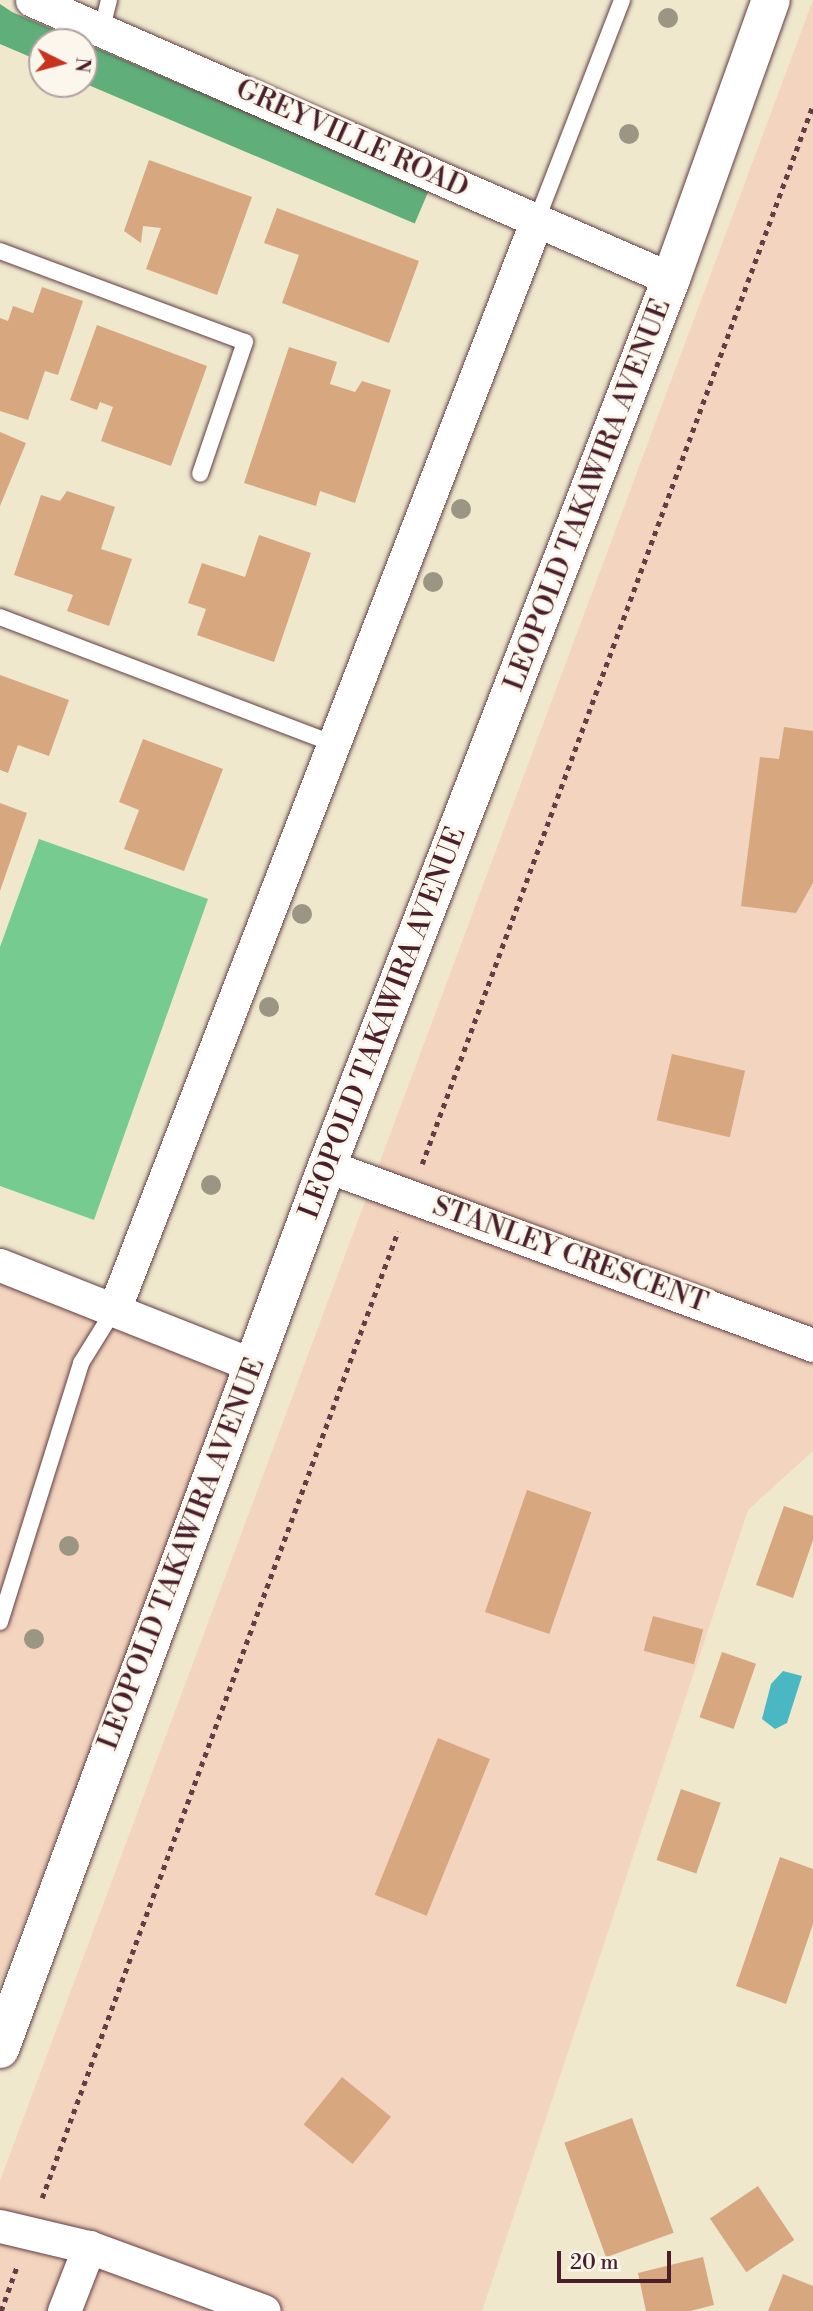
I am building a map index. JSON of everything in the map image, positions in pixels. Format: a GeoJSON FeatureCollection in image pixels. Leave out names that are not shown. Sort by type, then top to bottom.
{"type":"FeatureCollection","features":[{"type":"Feature","properties":{"kind":"highway","name":"LEOPOLD TAKAWIRA AVENUE"},"geometry":{"type":"LineString","coordinates":[[0,2049],[327,1166],[671,279],[771,0]]}},
{"type":"Feature","properties":{"kind":"street","name":"GREYVILLE ROAD"},"geometry":{"type":"LineString","coordinates":[[32,0],[106,14],[536,222],[671,279]]}},
{"type":"Feature","properties":{"kind":"street"},"geometry":{"type":"LineString","coordinates":[[114,1310],[536,222]]}},
{"type":"Feature","properties":{"kind":"street","name":"STANLEY CRESCENT"},"geometry":{"type":"LineString","coordinates":[[327,1166],[813,1345]]}},
{"type":"Feature","properties":{"kind":"street"},"geometry":{"type":"LineString","coordinates":[[0,1265],[253,1365]]}},
{"type":"Feature","properties":{"kind":"street"},"geometry":{"type":"LineString","coordinates":[[0,2226],[89,2248],[264,2311]]}},
{"type":"Feature","properties":{"kind":"street"},"geometry":{"type":"LineString","coordinates":[[64,2311],[89,2248]]}},
{"type":"Feature","properties":{"kind":"lane"},"geometry":{"type":"LineString","coordinates":[[536,222],[622,0]]}},
{"type":"Feature","properties":{"kind":"lane"},"geometry":{"type":"LineString","coordinates":[[0,251],[244,342],[200,474]]}},
{"type":"Feature","properties":{"kind":"lane"},"geometry":{"type":"LineString","coordinates":[[0,617],[335,744]]}},
{"type":"Feature","properties":{"kind":"lane"},"geometry":{"type":"LineString","coordinates":[[0,1622],[81,1363],[114,1310]]}},
{"type":"Feature","properties":{"kind":"shaded area"},"geometry":{"type":"Polygon","coordinates":[[[813,0],[813,1451],[748,1510],[482,2311],[0,2311],[0,2181],[813,0]]]}},
{"type":"Feature","properties":{"kind":"shaded area"},"geometry":{"type":"Polygon","coordinates":[[[0,1280],[235,1373],[0,1985],[0,1280]]]}},
{"type":"Feature","properties":{"kind":"green space"},"geometry":{"type":"Polygon","coordinates":[[[0,4],[50,28],[28,28],[28,56],[0,44],[0,4]]]}},
{"type":"Feature","properties":{"kind":"green space"},"geometry":{"type":"Polygon","coordinates":[[[98,49],[429,190],[415,224],[98,89],[98,49]]]}},
{"type":"Feature","properties":{"kind":"green space"},"geometry":{"type":"Polygon","coordinates":[[[39,839],[208,899],[94,1220],[0,1186],[0,947],[39,839]]]}},
{"type":"Feature","properties":{"kind":"water"},"geometry":{"type":"Polygon","coordinates":[[[783,1671],[802,1676],[787,1723],[775,1729],[762,1719],[771,1684],[783,1671]]]}},
{"type":"Feature","properties":{"kind":"building"},"geometry":{"type":"Polygon","coordinates":[[[149,160],[252,197],[217,295],[146,269],[161,228],[143,226],[141,243],[124,231],[149,160]]]}},
{"type":"Feature","properties":{"kind":"building"},"geometry":{"type":"Polygon","coordinates":[[[277,208],[419,261],[389,343],[282,303],[299,255],[264,243],[277,208]]]}},
{"type":"Feature","properties":{"kind":"building"},"geometry":{"type":"Polygon","coordinates":[[[42,287],[83,301],[58,375],[45,371],[28,420],[0,411],[0,318],[8,321],[13,306],[33,313],[42,287]]]}},
{"type":"Feature","properties":{"kind":"building"},"geometry":{"type":"Polygon","coordinates":[[[97,325],[207,366],[171,466],[101,441],[113,407],[100,402],[97,410],[70,400],[97,325]]]}},
{"type":"Feature","properties":{"kind":"building"},"geometry":{"type":"Polygon","coordinates":[[[289,347],[337,362],[330,384],[355,392],[362,381],[391,390],[355,503],[320,491],[316,506],[244,483],[289,347]]]}},
{"type":"Feature","properties":{"kind":"building"},"geometry":{"type":"Polygon","coordinates":[[[0,432],[26,443],[0,506],[0,432]]]}},
{"type":"Feature","properties":{"kind":"building"},"geometry":{"type":"Polygon","coordinates":[[[67,491],[115,507],[101,549],[132,559],[109,626],[67,611],[73,595],[14,575],[41,495],[60,501],[67,491]]]}},
{"type":"Feature","properties":{"kind":"building"},"geometry":{"type":"Polygon","coordinates":[[[259,535],[311,553],[274,662],[197,635],[206,609],[188,603],[202,563],[245,577],[259,535]]]}},
{"type":"Feature","properties":{"kind":"building"},"geometry":{"type":"Polygon","coordinates":[[[0,675],[69,700],[49,756],[18,745],[8,773],[0,770],[0,675]]]}},
{"type":"Feature","properties":{"kind":"building"},"geometry":{"type":"Polygon","coordinates":[[[784,727],[813,731],[813,883],[796,913],[741,906],[760,757],[779,759],[784,727]]]}},
{"type":"Feature","properties":{"kind":"building"},"geometry":{"type":"Polygon","coordinates":[[[143,739],[223,769],[184,871],[124,849],[139,810],[119,802],[143,739]]]}},
{"type":"Feature","properties":{"kind":"building"},"geometry":{"type":"Polygon","coordinates":[[[0,803],[27,813],[0,891],[0,803]]]}},
{"type":"Feature","properties":{"kind":"building"},"geometry":{"type":"Polygon","coordinates":[[[672,1054],[745,1071],[730,1137],[657,1120],[672,1054]]]}},
{"type":"Feature","properties":{"kind":"building"},"geometry":{"type":"Polygon","coordinates":[[[527,1490],[591,1512],[549,1634],[485,1612],[527,1490]]]}},
{"type":"Feature","properties":{"kind":"building"},"geometry":{"type":"Polygon","coordinates":[[[784,1506],[813,1516],[813,1540],[793,1598],[756,1585],[784,1506]]]}},
{"type":"Feature","properties":{"kind":"building"},"geometry":{"type":"Polygon","coordinates":[[[653,1616],[703,1629],[694,1664],[644,1651],[653,1616]]]}},
{"type":"Feature","properties":{"kind":"building"},"geometry":{"type":"Polygon","coordinates":[[[722,1652],[756,1664],[734,1729],[700,1717],[722,1652]]]}},
{"type":"Feature","properties":{"kind":"building"},"geometry":{"type":"Polygon","coordinates":[[[438,1738],[490,1759],[427,1916],[375,1895],[438,1738]]]}},
{"type":"Feature","properties":{"kind":"building"},"geometry":{"type":"Polygon","coordinates":[[[681,1789],[721,1803],[696,1874],[657,1860],[681,1789]]]}},
{"type":"Feature","properties":{"kind":"building"},"geometry":{"type":"Polygon","coordinates":[[[780,1857],[813,1869],[813,1924],[786,2004],[736,1986],[780,1857]]]}},
{"type":"Feature","properties":{"kind":"building"},"geometry":{"type":"Polygon","coordinates":[[[342,2077],[391,2117],[353,2164],[304,2124],[342,2077]]]}},
{"type":"Feature","properties":{"kind":"building"},"geometry":{"type":"Polygon","coordinates":[[[632,2118],[674,2233],[606,2257],[564,2143],[632,2118]]]}},
{"type":"Feature","properties":{"kind":"building"},"geometry":{"type":"Polygon","coordinates":[[[758,2186],[794,2240],[746,2272],[710,2218],[758,2186]]]}},
{"type":"Feature","properties":{"kind":"building"},"geometry":{"type":"Polygon","coordinates":[[[703,2257],[714,2305],[690,2311],[646,2311],[638,2273],[703,2257]]]}},
{"type":"Feature","properties":{"kind":"building"},"geometry":{"type":"Polygon","coordinates":[[[783,2274],[813,2286],[813,2311],[768,2311],[783,2274]]]}}]}
